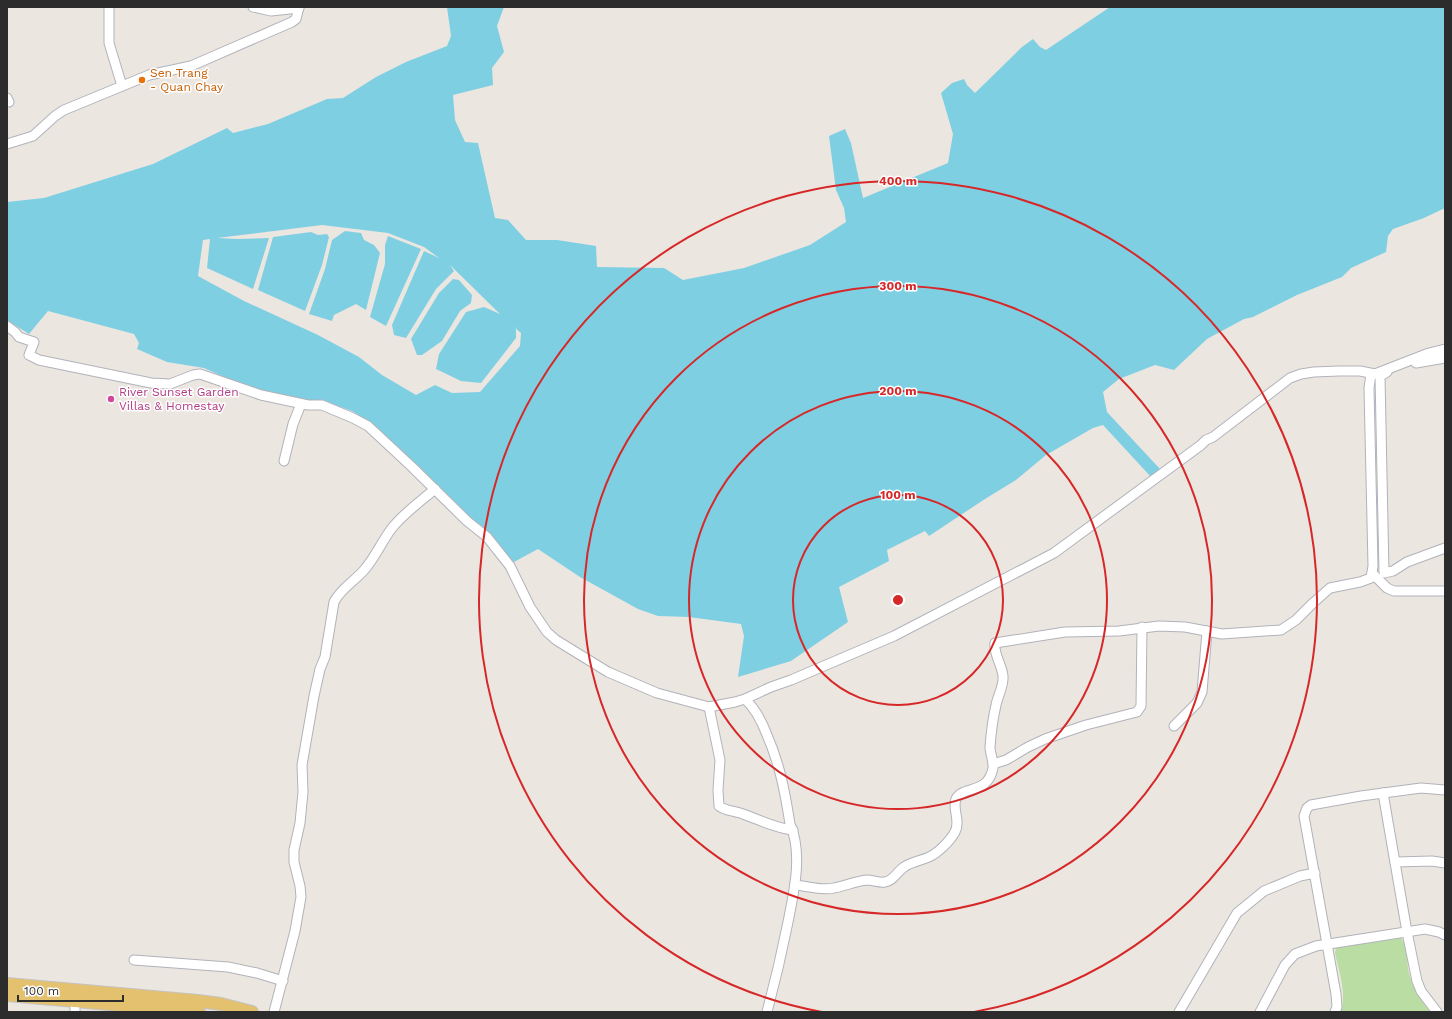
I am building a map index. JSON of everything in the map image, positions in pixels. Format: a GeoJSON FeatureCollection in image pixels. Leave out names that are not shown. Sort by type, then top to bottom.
{"type":"FeatureCollection","features":[{"type":"Feature","properties":{"kind":"main road"},"geometry":{"type":"LineString","coordinates":[[7,984],[198,1001],[221,1004],[252,1012]]}},
{"type":"Feature","properties":{"kind":"main road"},"geometry":{"type":"LineString","coordinates":[[7,995],[75,1006],[199,1012]]}},
{"type":"Feature","properties":{"kind":"street"},"geometry":{"type":"LineString","coordinates":[[108,7],[110,43],[122,86]]}},
{"type":"Feature","properties":{"kind":"street"},"geometry":{"type":"LineString","coordinates":[[7,144],[33,136],[64,110],[149,75],[191,66],[292,22],[296,19],[299,7],[271,11],[253,7]]}},
{"type":"Feature","properties":{"kind":"street"},"geometry":{"type":"LineString","coordinates":[[7,326],[19,337],[34,342],[29,355],[39,360],[151,383],[170,384],[192,375],[200,374],[261,395],[301,404],[322,405],[368,426],[467,521],[480,531],[498,550],[510,566],[530,607],[541,624],[556,640],[608,672],[657,693],[709,707],[745,699],[894,636],[1054,553],[1206,440],[1213,437],[1290,378],[1308,373],[1339,371],[1360,371],[1375,374],[1445,349]]}},
{"type":"Feature","properties":{"kind":"street"},"geometry":{"type":"LineString","coordinates":[[1445,358],[1404,366],[1383,373],[1380,376],[1384,573],[1393,571],[1406,562],[1445,548]]}},
{"type":"Feature","properties":{"kind":"street"},"geometry":{"type":"LineString","coordinates":[[795,885],[827,889],[867,880],[884,882],[889,881],[904,867],[933,855],[951,838],[956,830],[957,822],[955,803],[959,795],[979,788],[992,773],[993,764],[990,749],[991,738],[996,705],[1003,677],[995,644],[1065,632],[1119,631],[1159,626],[1185,627],[1222,634],[1281,630],[1296,620],[1330,588],[1371,578],[1369,388],[1371,374]]}},
{"type":"Feature","properties":{"kind":"street"},"geometry":{"type":"LineString","coordinates":[[284,461],[293,424],[301,404]]}},
{"type":"Feature","properties":{"kind":"street"},"geometry":{"type":"LineString","coordinates":[[274,1012],[295,932],[301,897],[294,862],[294,850],[301,808],[302,765],[314,696],[320,668],[325,657],[334,602],[337,595],[364,571],[374,558],[392,528],[435,489]]}},
{"type":"Feature","properties":{"kind":"street"},"geometry":{"type":"LineString","coordinates":[[1372,573],[1387,588],[1394,591],[1445,591]]}},
{"type":"Feature","properties":{"kind":"street"},"geometry":{"type":"LineString","coordinates":[[993,764],[1006,760],[1045,739],[1086,725],[1137,712],[1140,706],[1142,628]]}},
{"type":"Feature","properties":{"kind":"street"},"geometry":{"type":"LineString","coordinates":[[1174,726],[1192,709],[1202,692],[1208,631]]}},
{"type":"Feature","properties":{"kind":"street"},"geometry":{"type":"LineString","coordinates":[[745,699],[757,712],[779,764],[790,824],[793,830],[796,856],[795,885],[784,947],[767,1012]]}},
{"type":"Feature","properties":{"kind":"street"},"geometry":{"type":"LineString","coordinates":[[709,707],[720,760],[718,790],[719,806],[722,809],[746,815],[781,829],[793,830]]}},
{"type":"Feature","properties":{"kind":"street"},"geometry":{"type":"LineString","coordinates":[[1335,1012],[1337,1007],[1336,994],[1304,816],[1307,808],[1311,805],[1421,788],[1445,790]]}},
{"type":"Feature","properties":{"kind":"street"},"geometry":{"type":"LineString","coordinates":[[1383,793],[1417,981],[1421,991],[1437,1012]]}},
{"type":"Feature","properties":{"kind":"street"},"geometry":{"type":"LineString","coordinates":[[1396,862],[1432,861],[1445,863]]}},
{"type":"Feature","properties":{"kind":"street"},"geometry":{"type":"LineString","coordinates":[[1179,1012],[1237,913],[1264,891],[1300,876],[1315,873]]}},
{"type":"Feature","properties":{"kind":"street"},"geometry":{"type":"LineString","coordinates":[[1260,1012],[1285,965],[1295,954],[1316,946],[1425,929],[1445,935]]}},
{"type":"Feature","properties":{"kind":"street"},"geometry":{"type":"LineString","coordinates":[[134,960],[228,968],[257,973],[283,981]]}},
{"type":"Feature","properties":{"kind":"green space"},"geometry":{"type":"Polygon","coordinates":[[[1400,937],[1405,945],[1409,973],[1415,989],[1420,999],[1430,1012],[1341,1012],[1343,1005],[1343,990],[1335,953],[1336,948],[1400,937]]]}},
{"type":"Feature","properties":{"kind":"water"},"geometry":{"type":"Polygon","coordinates":[[[447,7],[504,7],[497,26],[504,52],[492,68],[493,85],[453,95],[455,120],[465,142],[478,143],[495,218],[508,220],[526,240],[557,240],[596,246],[597,267],[664,268],[683,280],[744,268],[810,245],[846,222],[844,208],[836,190],[829,136],[845,129],[851,143],[863,198],[948,163],[953,134],[941,93],[952,83],[964,79],[967,85],[975,93],[1022,47],[1033,39],[1040,47],[1046,50],[1110,7],[1445,7],[1445,208],[1424,218],[1393,229],[1388,236],[1386,252],[1351,268],[1342,277],[1297,295],[1253,317],[1244,319],[1207,339],[1174,370],[1155,365],[1119,379],[1103,392],[1107,412],[1160,469],[1151,477],[1103,425],[1093,428],[1046,455],[1016,480],[929,536],[925,531],[887,550],[889,561],[839,587],[848,622],[791,661],[738,677],[744,636],[741,624],[689,617],[658,616],[638,609],[580,577],[538,549],[514,562],[369,422],[352,411],[329,403],[281,397],[244,386],[204,368],[167,362],[137,349],[139,343],[134,334],[48,311],[29,334],[7,320],[7,202],[44,198],[153,164],[227,128],[233,133],[268,124],[327,99],[343,98],[376,77],[406,62],[447,46],[451,36],[447,7]],[[322,225],[217,238],[269,238],[253,289],[207,268],[210,239],[203,240],[198,276],[244,301],[318,335],[359,357],[382,375],[416,395],[435,385],[452,393],[480,392],[520,346],[521,333],[513,326],[516,329],[516,338],[481,383],[461,381],[436,369],[439,354],[466,312],[484,307],[500,314],[450,265],[454,271],[436,289],[406,338],[394,335],[392,325],[424,251],[439,258],[424,247],[388,233],[322,225]]]}},
{"type":"Feature","properties":{"kind":"water"},"geometry":{"type":"Polygon","coordinates":[[[345,231],[361,233],[364,240],[374,245],[380,253],[366,310],[356,304],[334,315],[332,321],[309,314],[325,269],[332,240],[345,231]]]}},
{"type":"Feature","properties":{"kind":"water"},"geometry":{"type":"Polygon","coordinates":[[[311,232],[318,235],[327,234],[329,237],[322,265],[305,311],[258,290],[273,237],[311,232]]]}},
{"type":"Feature","properties":{"kind":"water"},"geometry":{"type":"Polygon","coordinates":[[[388,236],[421,249],[386,326],[370,317],[385,264],[385,245],[388,236]]]}},
{"type":"Feature","properties":{"kind":"water"},"geometry":{"type":"Polygon","coordinates":[[[453,279],[459,280],[472,295],[471,303],[460,311],[442,341],[422,355],[417,355],[411,339],[439,293],[453,279]]]}},
{"type":"Feature","properties":{"kind":"place","name":"Sen Trang - Quan Chay"},"geometry":{"type":"Point","coordinates":[142,80]}},
{"type":"Feature","properties":{"kind":"place","name":"River Sunset Garden Villas & Homestay"},"geometry":{"type":"Point","coordinates":[111,399]}}]}
